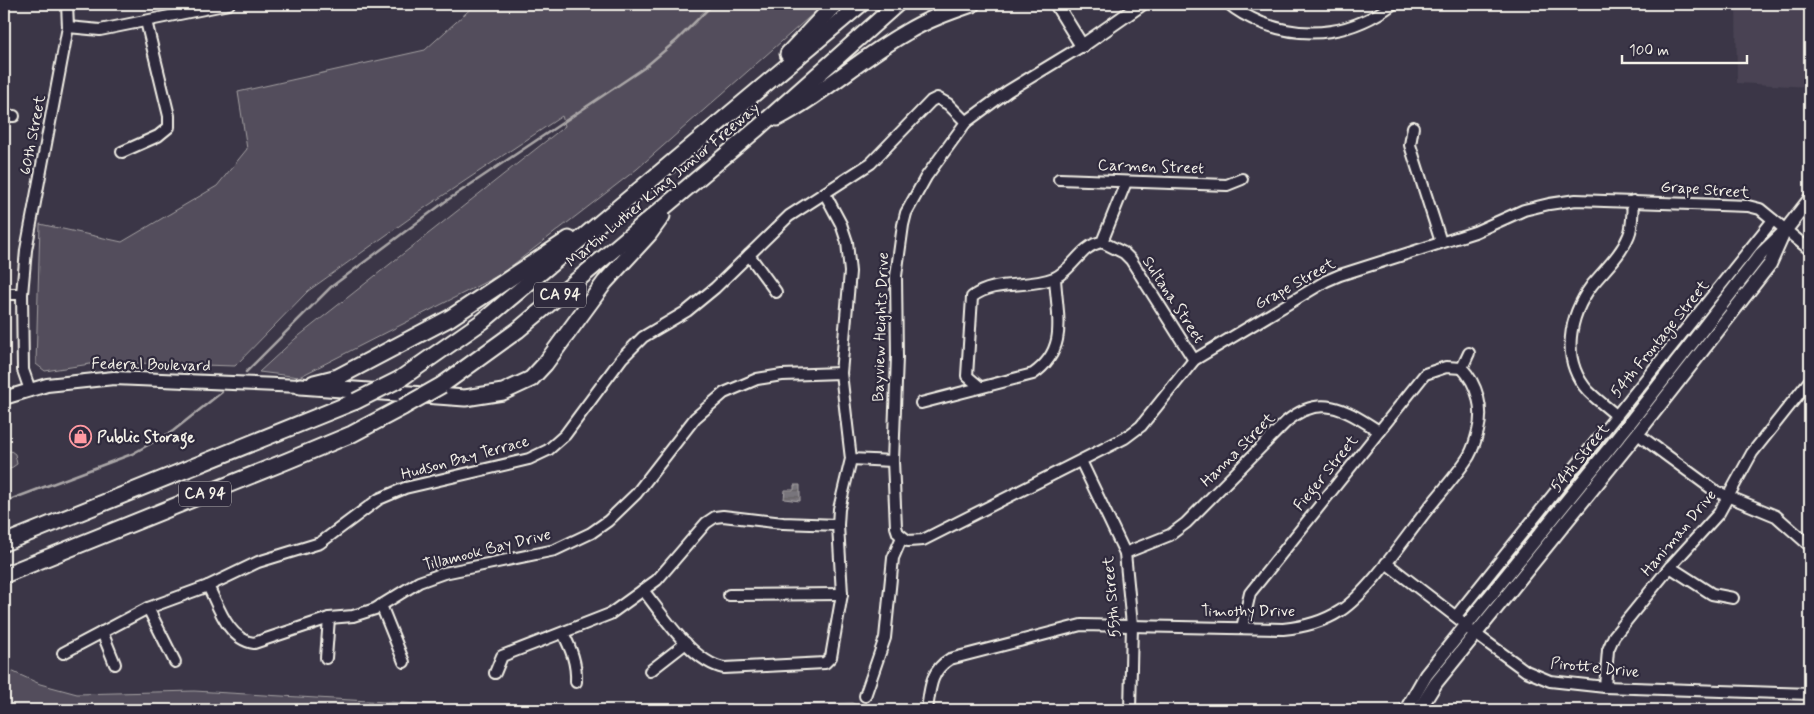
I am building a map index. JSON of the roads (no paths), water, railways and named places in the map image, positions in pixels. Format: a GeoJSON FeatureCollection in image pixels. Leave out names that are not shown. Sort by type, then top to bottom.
{"type":"FeatureCollection","features":[{"type":"Feature","properties":{"kind":"highway"},"geometry":{"type":"LineString","coordinates":[[741,104],[835,4]]}},
{"type":"Feature","properties":{"kind":"highway","name":"Martin Luther King Junior Freeway"},"geometry":{"type":"LineString","coordinates":[[4,543],[356,402],[400,379],[483,321],[860,4]]}},
{"type":"Feature","properties":{"kind":"highway","name":"Martin Luther King Junior Freeway"},"geometry":{"type":"LineString","coordinates":[[4,575],[352,434],[442,385],[518,330],[674,200],[897,4]]}},
{"type":"Feature","properties":{"kind":"highway"},"geometry":{"type":"LineString","coordinates":[[758,128],[795,109],[903,34],[928,21],[972,4]]}},
{"type":"Feature","properties":{"kind":"highway"},"geometry":{"type":"LineString","coordinates":[[300,386],[465,398],[502,392],[530,378],[545,364],[605,282],[649,234],[674,200]]}},
{"type":"Feature","properties":{"kind":"highway"},"geometry":{"type":"LineString","coordinates":[[300,386],[338,377],[450,318],[615,209]]}},
{"type":"Feature","properties":{"kind":"main road"},"geometry":{"type":"LineString","coordinates":[[1056,4],[1082,46]]}},
{"type":"Feature","properties":{"kind":"main road","name":"Bayview Heights Drive"},"geometry":{"type":"LineString","coordinates":[[1082,46],[1142,4]]}},
{"type":"Feature","properties":{"kind":"main road","name":"54th Street"},"geometry":{"type":"LineString","coordinates":[[1406,710],[1460,621],[1628,425],[1760,254],[1785,231],[1810,199]]}},
{"type":"Feature","properties":{"kind":"main road","name":"54th Street"},"geometry":{"type":"LineString","coordinates":[[1418,710],[1436,683],[1638,433],[1770,264],[1785,231]]}},
{"type":"Feature","properties":{"kind":"main road","name":"Federal Boulevard"},"geometry":{"type":"LineString","coordinates":[[4,398],[47,385],[114,378],[300,386]]}},
{"type":"Feature","properties":{"kind":"street","name":"60th Street"},"geometry":{"type":"LineString","coordinates":[[30,390],[23,370],[22,294],[26,250],[68,27],[67,4]]}},
{"type":"Feature","properties":{"kind":"street"},"geometry":{"type":"LineString","coordinates":[[68,27],[100,30],[229,4]]}},
{"type":"Feature","properties":{"kind":"street"},"geometry":{"type":"LineString","coordinates":[[1229,4],[1252,19],[1279,29],[1307,34],[1346,29],[1378,16],[1393,4]]}},
{"type":"Feature","properties":{"kind":"street"},"geometry":{"type":"LineString","coordinates":[[122,152],[158,136],[170,127],[146,21]]}},
{"type":"Feature","properties":{"kind":"street","name":"Bayview Heights Drive"},"geometry":{"type":"LineString","coordinates":[[902,537],[896,527],[893,461],[897,357],[896,276],[902,225],[906,213],[926,177],[966,122],[1008,91],[1082,46]]}},
{"type":"Feature","properties":{"kind":"street","name":"Hudson Bay Terrace"},"geometry":{"type":"LineString","coordinates":[[63,653],[148,608],[208,586],[258,562],[320,543],[379,499],[405,488],[529,459],[548,450],[565,435],[622,358],[643,337],[687,310],[715,288],[789,216],[871,163],[885,151],[931,101],[937,98],[943,100],[966,122]]}},
{"type":"Feature","properties":{"kind":"street"},"geometry":{"type":"LineString","coordinates":[[1413,127],[1410,145],[1441,242]]}},
{"type":"Feature","properties":{"kind":"street","name":"Carmen Street"},"geometry":{"type":"LineString","coordinates":[[1059,179],[1227,185],[1242,179]]}},
{"type":"Feature","properties":{"kind":"street"},"geometry":{"type":"LineString","coordinates":[[980,387],[967,376],[972,297],[983,288],[1039,283],[1055,278],[1093,243],[1102,242],[1126,182]]}},
{"type":"Feature","properties":{"kind":"street"},"geometry":{"type":"LineString","coordinates":[[642,590],[686,643],[705,662],[714,666],[724,668],[825,663],[832,657],[842,594],[838,524],[842,494],[851,459],[850,431],[841,373],[850,257],[841,224],[825,194]]}},
{"type":"Feature","properties":{"kind":"street","name":"Grape Street"},"geometry":{"type":"LineString","coordinates":[[902,537],[912,542],[923,540],[1125,438],[1141,426],[1194,360],[1340,275],[1441,242],[1540,206],[1576,200],[1748,206],[1760,210],[1785,231]]}},
{"type":"Feature","properties":{"kind":"street"},"geometry":{"type":"LineString","coordinates":[[1617,416],[1583,384],[1572,360],[1570,340],[1578,306],[1621,250],[1630,234],[1633,201]]}},
{"type":"Feature","properties":{"kind":"street","name":"54th Frontage Street"},"geometry":{"type":"LineString","coordinates":[[1460,621],[1617,416],[1773,220]]}},
{"type":"Feature","properties":{"kind":"street"},"geometry":{"type":"LineString","coordinates":[[1785,231],[1810,250]]}},
{"type":"Feature","properties":{"kind":"street","name":"Sultana Street"},"geometry":{"type":"LineString","coordinates":[[1102,242],[1124,253],[1130,260],[1194,360]]}},
{"type":"Feature","properties":{"kind":"street"},"geometry":{"type":"LineString","coordinates":[[749,255],[776,292]]}},
{"type":"Feature","properties":{"kind":"street"},"geometry":{"type":"LineString","coordinates":[[921,402],[1034,374],[1045,366],[1056,350],[1058,342],[1055,278]]}},
{"type":"Feature","properties":{"kind":"street"},"geometry":{"type":"LineString","coordinates":[[4,294],[22,294]]}},
{"type":"Feature","properties":{"kind":"street"},"geometry":{"type":"LineString","coordinates":[[1462,368],[1468,353]]}},
{"type":"Feature","properties":{"kind":"street","name":"Fieger Street"},"geometry":{"type":"LineString","coordinates":[[1242,628],[1250,593],[1425,374],[1439,369],[1462,368]]}},
{"type":"Feature","properties":{"kind":"street","name":"Timothy Drive"},"geometry":{"type":"LineString","coordinates":[[927,710],[932,676],[940,665],[950,659],[1081,625],[1293,628],[1323,619],[1340,611],[1354,600],[1386,563],[1470,455],[1479,429],[1480,410],[1477,391],[1470,376],[1462,368]]}},
{"type":"Feature","properties":{"kind":"street","name":"Tillamook Bay Drive"},"geometry":{"type":"LineString","coordinates":[[208,586],[229,626],[248,643],[254,643],[329,618],[354,616],[375,609],[420,582],[444,573],[554,550],[591,533],[608,521],[636,494],[695,418],[724,393],[763,378],[782,375],[841,373]]}},
{"type":"Feature","properties":{"kind":"street","name":"Haniman Drive"},"geometry":{"type":"LineString","coordinates":[[1605,687],[1608,650],[1614,636],[1670,567],[1719,513],[1752,453],[1810,380]]}},
{"type":"Feature","properties":{"kind":"street","name":"Hanna Street"},"geometry":{"type":"LineString","coordinates":[[1125,553],[1170,535],[1186,523],[1287,421],[1300,412],[1323,406],[1340,408],[1379,431]]}},
{"type":"Feature","properties":{"kind":"street"},"geometry":{"type":"LineString","coordinates":[[1643,438],[1715,492],[1730,496],[1776,516],[1810,546]]}},
{"type":"Feature","properties":{"kind":"street"},"geometry":{"type":"LineString","coordinates":[[851,459],[893,461]]}},
{"type":"Feature","properties":{"kind":"street","name":"55th Street"},"geometry":{"type":"LineString","coordinates":[[1081,461],[1125,553],[1132,625],[1130,710]]}},
{"type":"Feature","properties":{"kind":"street"},"geometry":{"type":"LineString","coordinates":[[495,674],[502,656],[610,614],[671,566],[706,523],[716,517],[783,523],[838,524]]}},
{"type":"Feature","properties":{"kind":"street"},"geometry":{"type":"LineString","coordinates":[[865,696],[885,638],[893,558],[902,537]]}},
{"type":"Feature","properties":{"kind":"street","name":"Pirotte Drive"},"geometry":{"type":"LineString","coordinates":[[1386,563],[1476,635],[1526,671],[1550,681],[1605,687],[1810,694]]}},
{"type":"Feature","properties":{"kind":"street"},"geometry":{"type":"LineString","coordinates":[[1670,567],[1712,594],[1734,598]]}},
{"type":"Feature","properties":{"kind":"street"},"geometry":{"type":"LineString","coordinates":[[729,595],[842,594]]}},
{"type":"Feature","properties":{"kind":"street"},"geometry":{"type":"LineString","coordinates":[[381,604],[404,662]]}},
{"type":"Feature","properties":{"kind":"street"},"geometry":{"type":"LineString","coordinates":[[148,608],[175,662]]}},
{"type":"Feature","properties":{"kind":"street"},"geometry":{"type":"LineString","coordinates":[[326,658],[329,618]]}},
{"type":"Feature","properties":{"kind":"street"},"geometry":{"type":"LineString","coordinates":[[102,632],[115,664]]}},
{"type":"Feature","properties":{"kind":"street"},"geometry":{"type":"LineString","coordinates":[[563,633],[572,651],[576,670],[576,682]]}},
{"type":"Feature","properties":{"kind":"street"},"geometry":{"type":"LineString","coordinates":[[650,671],[686,643]]}},
{"type":"Feature","properties":{"kind":"waterway"},"geometry":{"type":"LineString","coordinates":[[246,372],[331,287],[446,201],[644,68],[677,40],[713,4]]}},
{"type":"Feature","properties":{"kind":"waterway"},"geometry":{"type":"LineString","coordinates":[[4,502],[132,454],[173,431],[222,392]]}},
{"type":"Feature","properties":{"kind":"place","name":"Public Storage"},"geometry":{"type":"Point","coordinates":[81,437]}}]}
